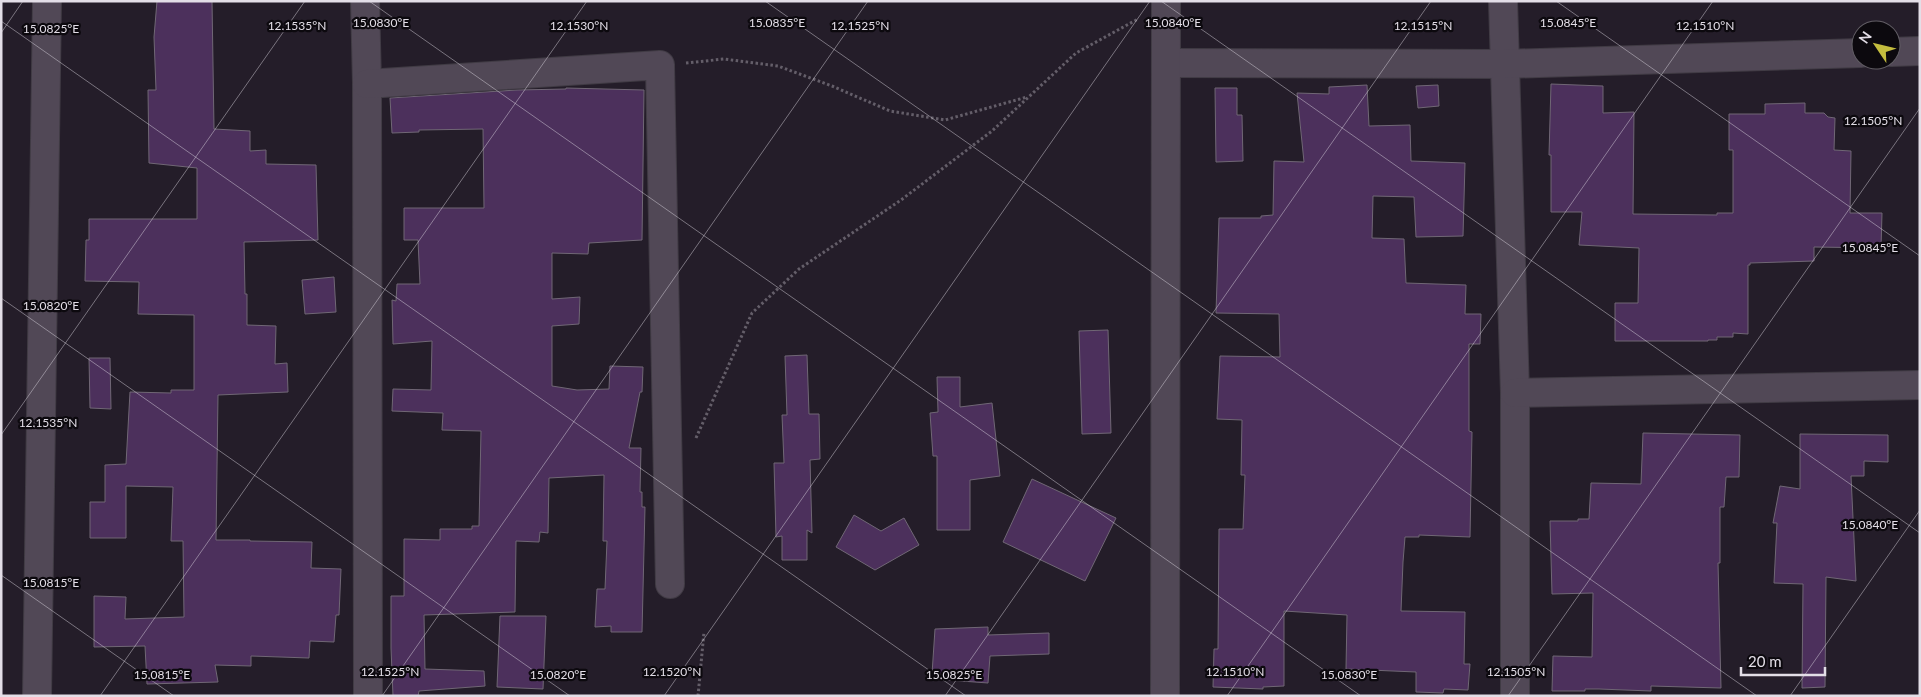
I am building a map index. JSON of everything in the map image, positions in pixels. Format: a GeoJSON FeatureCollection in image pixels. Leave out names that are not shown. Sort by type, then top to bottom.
{"type":"FeatureCollection","features":[{"type":"Feature","properties":{"kind":"street"},"geometry":{"type":"LineString","coordinates":[[37,696],[47,1]]}},
{"type":"Feature","properties":{"kind":"street"},"geometry":{"type":"LineString","coordinates":[[365,1],[367,84],[368,696]]}},
{"type":"Feature","properties":{"kind":"street"},"geometry":{"type":"LineString","coordinates":[[1503,1],[1515,393],[1515,696]]}},
{"type":"Feature","properties":{"kind":"street"},"geometry":{"type":"LineString","coordinates":[[1165,696],[1166,2]]}},
{"type":"Feature","properties":{"kind":"street"},"geometry":{"type":"LineString","coordinates":[[1901,52],[1920,52]]}},
{"type":"Feature","properties":{"kind":"street"},"geometry":{"type":"LineString","coordinates":[[1167,63],[1504,64],[1851,53]]}},
{"type":"Feature","properties":{"kind":"street"},"geometry":{"type":"LineString","coordinates":[[367,84],[660,66],[670,584]]}},
{"type":"Feature","properties":{"kind":"street"},"geometry":{"type":"LineString","coordinates":[[1515,393],[1920,385]]}},
{"type":"Feature","properties":{"kind":"path"},"geometry":{"type":"LineString","coordinates":[[696,438],[752,313],[799,268],[901,200],[992,130],[1076,53],[1166,2]]}},
{"type":"Feature","properties":{"kind":"path"},"geometry":{"type":"LineString","coordinates":[[660,66],[724,59],[778,66],[832,86],[890,111],[945,120],[1028,97]]}},
{"type":"Feature","properties":{"kind":"path"},"geometry":{"type":"LineString","coordinates":[[698,696],[704,632]]}},
{"type":"Feature","properties":{"kind":"building"},"geometry":{"type":"Polygon","coordinates":[[[157,1],[212,1],[214,129],[250,131],[250,151],[266,150],[266,164],[316,165],[318,240],[244,242],[247,325],[276,326],[275,364],[287,363],[288,392],[218,395],[216,540],[312,542],[311,568],[341,569],[339,615],[336,615],[334,642],[310,641],[309,658],[251,656],[251,666],[215,665],[218,682],[147,684],[145,646],[94,647],[94,596],[126,597],[125,619],[184,617],[183,541],[171,541],[173,487],[126,486],[126,538],[90,538],[90,502],[105,502],[105,465],[126,464],[130,392],[171,393],[171,390],[194,390],[194,315],[138,314],[139,282],[85,281],[86,240],[89,240],[89,219],[197,219],[197,168],[149,163],[148,90],[156,90],[154,37],[157,1]]]}},
{"type":"Feature","properties":{"kind":"building"},"geometry":{"type":"Polygon","coordinates":[[[1551,84],[1603,86],[1603,113],[1634,112],[1633,214],[1717,215],[1717,213],[1733,213],[1733,150],[1729,150],[1729,114],[1765,114],[1765,104],[1805,103],[1805,113],[1824,113],[1828,117],[1835,118],[1834,150],[1851,151],[1850,213],[1882,213],[1881,248],[1814,247],[1814,261],[1750,263],[1748,265],[1748,334],[1733,333],[1733,337],[1717,337],[1717,340],[1708,341],[1615,341],[1615,303],[1638,303],[1639,248],[1579,245],[1582,212],[1551,212],[1551,155],[1549,155],[1551,84]]]}},
{"type":"Feature","properties":{"kind":"building"},"geometry":{"type":"Polygon","coordinates":[[[1367,85],[1369,126],[1410,125],[1411,161],[1465,163],[1463,236],[1416,237],[1414,197],[1373,196],[1372,238],[1404,239],[1406,283],[1466,285],[1465,314],[1481,314],[1480,344],[1469,344],[1469,431],[1472,432],[1470,537],[1419,535],[1419,537],[1405,537],[1401,611],[1465,612],[1464,664],[1470,664],[1468,690],[1444,689],[1443,693],[1416,692],[1416,672],[1346,669],[1347,615],[1284,611],[1284,686],[1263,687],[1263,689],[1213,687],[1214,649],[1218,649],[1219,529],[1243,529],[1245,475],[1241,475],[1242,420],[1217,419],[1220,356],[1280,357],[1279,314],[1216,313],[1219,218],[1261,218],[1261,216],[1273,215],[1274,161],[1304,162],[1297,93],[1329,94],[1329,87],[1367,85]]]}},
{"type":"Feature","properties":{"kind":"building"},"geometry":{"type":"Polygon","coordinates":[[[1438,85],[1439,106],[1418,108],[1416,86],[1438,85]]]}},
{"type":"Feature","properties":{"kind":"building"},"geometry":{"type":"Polygon","coordinates":[[[566,88],[644,90],[642,240],[589,243],[588,254],[552,253],[552,299],[580,297],[579,324],[552,326],[552,386],[577,390],[609,389],[610,366],[643,367],[642,392],[640,392],[629,448],[641,448],[640,492],[642,492],[642,507],[645,507],[642,632],[611,632],[611,626],[595,627],[597,589],[605,589],[607,541],[603,541],[604,475],[549,478],[548,533],[540,532],[539,542],[516,541],[515,612],[424,615],[425,669],[484,671],[485,686],[419,691],[418,696],[393,696],[391,596],[404,596],[404,539],[440,540],[440,529],[472,529],[472,526],[479,526],[481,431],[442,430],[443,413],[392,411],[393,389],[431,390],[432,341],[393,344],[392,300],[396,301],[397,284],[420,284],[418,240],[404,240],[404,208],[484,208],[483,129],[419,130],[419,132],[392,133],[390,98],[566,88]]]}},
{"type":"Feature","properties":{"kind":"building"},"geometry":{"type":"Polygon","coordinates":[[[1215,88],[1237,88],[1237,115],[1242,115],[1243,161],[1216,162],[1215,88]]]}},
{"type":"Feature","properties":{"kind":"building"},"geometry":{"type":"Polygon","coordinates":[[[334,277],[336,312],[305,314],[302,280],[334,277]]]}},
{"type":"Feature","properties":{"kind":"building"},"geometry":{"type":"Polygon","coordinates":[[[1108,330],[1111,433],[1082,434],[1079,331],[1108,330]]]}},
{"type":"Feature","properties":{"kind":"building"},"geometry":{"type":"Polygon","coordinates":[[[807,355],[809,414],[819,414],[820,459],[810,460],[812,533],[807,530],[807,560],[782,560],[782,536],[776,537],[774,463],[784,463],[782,415],[787,415],[785,356],[807,355]]]}},
{"type":"Feature","properties":{"kind":"building"},"geometry":{"type":"Polygon","coordinates":[[[89,358],[110,358],[111,409],[90,408],[89,358]]]}},
{"type":"Feature","properties":{"kind":"building"},"geometry":{"type":"Polygon","coordinates":[[[937,377],[960,377],[960,407],[992,403],[1000,476],[970,480],[970,530],[937,530],[937,456],[933,456],[930,413],[938,412],[937,377]]]}},
{"type":"Feature","properties":{"kind":"building"},"geometry":{"type":"Polygon","coordinates":[[[1643,433],[1740,435],[1739,477],[1726,477],[1724,507],[1720,507],[1720,563],[1718,563],[1721,688],[1651,686],[1651,691],[1585,689],[1585,691],[1552,691],[1553,656],[1592,657],[1593,593],[1552,594],[1550,521],[1589,519],[1591,483],[1641,484],[1643,433]]]}},
{"type":"Feature","properties":{"kind":"building"},"geometry":{"type":"Polygon","coordinates":[[[1800,434],[1888,435],[1888,462],[1864,461],[1864,476],[1851,476],[1856,581],[1826,577],[1825,687],[1802,688],[1803,584],[1774,583],[1777,523],[1773,523],[1780,486],[1800,489],[1800,434]]]}},
{"type":"Feature","properties":{"kind":"building"},"geometry":{"type":"Polygon","coordinates":[[[1032,479],[1116,518],[1085,581],[1003,542],[1032,479]]]}},
{"type":"Feature","properties":{"kind":"building"},"geometry":{"type":"Polygon","coordinates":[[[854,515],[881,531],[904,518],[919,545],[875,570],[836,547],[854,515]]]}},
{"type":"Feature","properties":{"kind":"building"},"geometry":{"type":"Polygon","coordinates":[[[500,616],[546,616],[543,689],[497,687],[500,616]]]}},
{"type":"Feature","properties":{"kind":"building"},"geometry":{"type":"Polygon","coordinates":[[[988,627],[988,635],[1049,633],[1049,654],[990,656],[988,683],[948,680],[949,675],[932,674],[935,629],[988,627]]]}}]}
